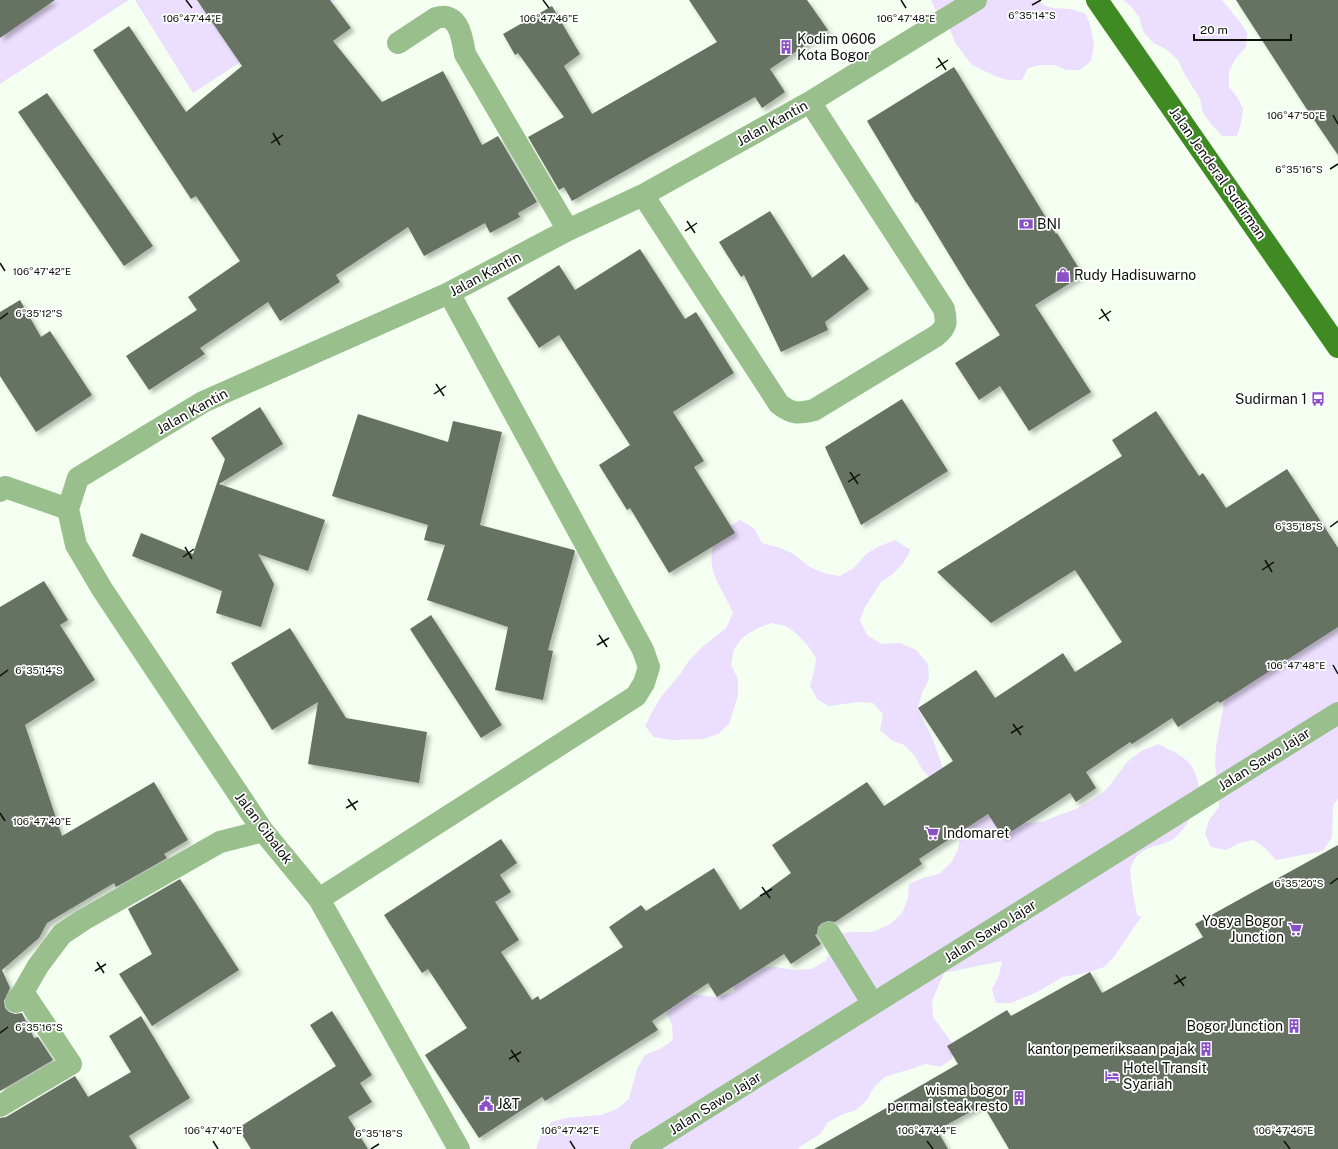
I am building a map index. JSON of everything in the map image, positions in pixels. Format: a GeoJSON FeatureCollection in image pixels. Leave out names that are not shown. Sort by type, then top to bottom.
{"type":"FeatureCollection","features":[{"type":"Feature","properties":{"kind":"main road","name":"Jalan Jenderal Sudirman"},"geometry":{"type":"LineString","coordinates":[[1097,0],[1338,347]]}},
{"type":"Feature","properties":{"kind":"street","name":"Jalan Kantin"},"geometry":{"type":"LineString","coordinates":[[68,509],[78,478],[203,402],[449,293],[568,230],[643,195],[810,102],[976,0]]}},
{"type":"Feature","properties":{"kind":"street"},"geometry":{"type":"LineString","coordinates":[[398,43],[436,18],[443,16],[454,22],[460,30],[465,54],[472,67],[568,230]]}},
{"type":"Feature","properties":{"kind":"street"},"geometry":{"type":"LineString","coordinates":[[643,195],[779,404],[789,412],[802,414],[814,410],[936,336],[944,329],[947,320],[944,309],[810,102]]}},
{"type":"Feature","properties":{"kind":"street"},"geometry":{"type":"LineString","coordinates":[[319,898],[636,696],[644,683],[650,667],[449,293]]}},
{"type":"Feature","properties":{"kind":"street"},"geometry":{"type":"LineString","coordinates":[[2,484],[68,509]]}},
{"type":"Feature","properties":{"kind":"street","name":"Jalan Cibalok"},"geometry":{"type":"LineString","coordinates":[[68,509],[76,545],[102,589],[263,831],[319,898],[459,1149]]}},
{"type":"Feature","properties":{"kind":"street","name":"Jalan Sawo Jajar"},"geometry":{"type":"LineString","coordinates":[[641,1149],[1338,713]]}},
{"type":"Feature","properties":{"kind":"street"},"geometry":{"type":"LineString","coordinates":[[0,1106],[71,1064],[20,997],[38,966],[62,934],[83,920],[220,842],[263,831]]}},
{"type":"Feature","properties":{"kind":"street"},"geometry":{"type":"LineString","coordinates":[[829,933],[873,1004]]}},
{"type":"Feature","properties":{"kind":"shaded area"},"geometry":{"type":"Polygon","coordinates":[[[0,0],[129,0],[0,84],[0,0]]]}},
{"type":"Feature","properties":{"kind":"shaded area"},"geometry":{"type":"Polygon","coordinates":[[[135,0],[336,0],[193,93],[135,0]]]}},
{"type":"Feature","properties":{"kind":"shaded area"},"geometry":{"type":"Polygon","coordinates":[[[931,0],[1038,0],[1049,7],[1071,9],[1086,14],[1091,28],[1094,46],[1091,61],[1080,70],[1067,70],[1054,65],[1041,65],[1028,68],[1022,80],[1009,80],[997,77],[972,65],[956,44],[945,19],[935,9],[931,0]]]}},
{"type":"Feature","properties":{"kind":"shaded area"},"geometry":{"type":"Polygon","coordinates":[[[1123,0],[1222,0],[1247,33],[1246,47],[1236,58],[1229,71],[1229,87],[1237,97],[1243,109],[1237,136],[1222,136],[1212,125],[1203,113],[1200,99],[1178,60],[1166,49],[1153,43],[1143,31],[1139,17],[1130,5],[1123,0]]]}},
{"type":"Feature","properties":{"kind":"shaded area"},"geometry":{"type":"Polygon","coordinates":[[[740,520],[754,528],[762,543],[794,554],[808,566],[823,573],[840,576],[854,568],[866,554],[895,540],[911,550],[903,563],[893,574],[881,582],[865,607],[860,621],[868,636],[882,644],[900,643],[916,650],[928,664],[929,679],[922,693],[918,708],[932,737],[945,774],[1010,815],[1026,823],[1042,822],[1076,809],[1107,789],[1127,762],[1141,751],[1158,744],[1177,753],[1190,764],[1198,781],[1198,800],[1185,827],[1178,835],[1172,840],[1141,852],[1131,866],[1131,882],[1137,915],[1141,917],[1114,957],[1104,967],[1090,972],[1063,977],[1037,992],[1011,1003],[996,1003],[992,989],[999,975],[1002,961],[944,973],[932,1001],[933,1017],[953,1044],[952,1059],[940,1067],[926,1064],[885,1077],[874,1087],[867,1100],[856,1110],[841,1115],[828,1122],[820,1134],[797,1149],[536,1149],[541,1135],[551,1122],[566,1118],[601,1115],[617,1109],[629,1099],[637,1069],[645,1055],[660,1049],[673,1040],[672,1025],[666,1011],[681,993],[716,997],[734,992],[734,986],[760,967],[776,967],[794,970],[811,969],[826,961],[840,933],[872,932],[889,925],[902,913],[908,899],[909,884],[923,878],[939,874],[951,863],[958,849],[961,833],[955,818],[932,780],[922,769],[914,755],[904,745],[891,740],[880,730],[883,714],[873,703],[859,702],[829,706],[817,699],[810,686],[816,658],[797,634],[786,626],[771,623],[756,629],[743,637],[734,649],[731,665],[738,679],[738,695],[729,724],[718,734],[703,739],[670,740],[654,737],[645,726],[661,697],[688,662],[701,648],[726,628],[733,613],[717,581],[711,556],[715,540],[724,530],[740,520]]]}},
{"type":"Feature","properties":{"kind":"shaded area"},"geometry":{"type":"Polygon","coordinates":[[[1338,588],[1338,799],[1333,805],[1332,837],[1323,851],[1276,860],[1266,849],[1254,840],[1240,843],[1226,850],[1211,847],[1205,834],[1209,820],[1219,807],[1215,763],[1216,748],[1224,702],[1230,688],[1338,588]]]}},
{"type":"Feature","properties":{"kind":"building"},"geometry":{"type":"Polygon","coordinates":[[[0,0],[55,0],[0,38],[0,0]]]}},
{"type":"Feature","properties":{"kind":"building"},"geometry":{"type":"Polygon","coordinates":[[[197,0],[330,0],[351,28],[333,41],[382,102],[443,71],[482,145],[498,136],[537,202],[518,213],[520,217],[490,233],[485,223],[424,256],[408,227],[336,275],[340,282],[280,321],[268,302],[200,348],[205,354],[149,390],[126,356],[197,310],[188,297],[240,261],[196,196],[191,199],[93,50],[129,26],[186,112],[242,66],[197,0]]]}},
{"type":"Feature","properties":{"kind":"building"},"geometry":{"type":"Polygon","coordinates":[[[689,0],[807,0],[828,30],[770,69],[785,92],[762,108],[755,97],[572,201],[564,187],[559,190],[528,137],[564,117],[518,53],[515,55],[503,34],[552,6],[580,54],[564,66],[592,114],[717,42],[689,0]]]}},
{"type":"Feature","properties":{"kind":"building"},"geometry":{"type":"Polygon","coordinates":[[[1236,0],[1338,0],[1338,155],[1306,108],[1236,0]]]}},
{"type":"Feature","properties":{"kind":"building"},"geometry":{"type":"Polygon","coordinates":[[[954,67],[1056,234],[1057,233],[1083,275],[1035,305],[1091,392],[1029,431],[1000,386],[979,400],[955,363],[1000,335],[917,202],[916,203],[867,121],[954,67]]]}},
{"type":"Feature","properties":{"kind":"building"},"geometry":{"type":"Polygon","coordinates":[[[47,93],[153,246],[124,266],[18,112],[47,93]]]}},
{"type":"Feature","properties":{"kind":"building"},"geometry":{"type":"Polygon","coordinates":[[[770,211],[812,278],[844,254],[869,289],[825,322],[828,330],[781,352],[744,275],[741,277],[719,242],[770,211]]]}},
{"type":"Feature","properties":{"kind":"building"},"geometry":{"type":"Polygon","coordinates":[[[640,249],[685,319],[696,312],[734,373],[673,412],[704,461],[694,467],[735,533],[669,573],[630,508],[627,510],[599,465],[630,445],[559,335],[539,348],[507,298],[559,265],[575,290],[640,249]]]}},
{"type":"Feature","properties":{"kind":"building"},"geometry":{"type":"Polygon","coordinates":[[[20,300],[41,337],[50,331],[92,395],[36,432],[0,376],[0,312],[20,300]]]}},
{"type":"Feature","properties":{"kind":"building"},"geometry":{"type":"Polygon","coordinates":[[[902,399],[948,471],[861,525],[825,447],[902,399]]]}},
{"type":"Feature","properties":{"kind":"building"},"geometry":{"type":"Polygon","coordinates":[[[260,407],[283,444],[219,484],[325,520],[308,571],[258,554],[274,584],[261,627],[216,613],[222,591],[132,556],[141,533],[193,554],[225,459],[211,438],[260,407]]]}},
{"type":"Feature","properties":{"kind":"building"},"geometry":{"type":"Polygon","coordinates":[[[1156,411],[1199,476],[1203,473],[1226,508],[1287,469],[1338,548],[1338,627],[1220,703],[1218,701],[1178,727],[1172,718],[1132,744],[1130,742],[1086,772],[1096,788],[1076,802],[1070,793],[1003,837],[988,814],[919,859],[922,864],[835,922],[828,921],[822,923],[818,927],[817,934],[815,935],[821,944],[791,964],[784,954],[717,997],[708,983],[652,1021],[658,1030],[545,1101],[542,1097],[479,1138],[425,1055],[467,1028],[428,969],[422,973],[384,915],[501,839],[517,863],[500,875],[511,892],[495,902],[519,940],[501,952],[532,1000],[538,996],[540,1000],[623,947],[609,927],[641,905],[646,911],[714,868],[740,910],[791,873],[772,845],[867,782],[884,806],[953,761],[918,708],[976,670],[995,698],[1063,653],[1075,672],[1122,642],[1075,570],[991,623],[937,572],[1122,456],[1112,440],[1156,411]]]}},
{"type":"Feature","properties":{"kind":"building"},"geometry":{"type":"Polygon","coordinates":[[[358,414],[448,442],[453,421],[502,432],[480,525],[575,551],[548,650],[553,651],[543,700],[495,690],[508,627],[427,600],[445,545],[424,540],[428,525],[332,496],[358,414]]]}},
{"type":"Feature","properties":{"kind":"building"},"geometry":{"type":"Polygon","coordinates":[[[44,581],[68,620],[60,625],[95,680],[25,725],[62,836],[154,782],[188,840],[164,854],[167,858],[116,887],[114,883],[47,923],[39,938],[2,970],[10,988],[4,1001],[5,1008],[9,1012],[15,1014],[22,1013],[34,1038],[38,1037],[53,1060],[0,1091],[0,607],[44,581]]]}},
{"type":"Feature","properties":{"kind":"building"},"geometry":{"type":"Polygon","coordinates":[[[431,615],[502,725],[481,738],[410,629],[431,615]]]}},
{"type":"Feature","properties":{"kind":"building"},"geometry":{"type":"Polygon","coordinates":[[[290,628],[346,718],[427,732],[419,783],[308,764],[318,702],[272,730],[231,663],[290,628]]]}},
{"type":"Feature","properties":{"kind":"building"},"geometry":{"type":"Polygon","coordinates":[[[1338,845],[1338,1149],[1009,1149],[983,1105],[937,1130],[948,1149],[814,1149],[888,1107],[887,1105],[958,1064],[947,1046],[1007,1010],[1011,1016],[1090,972],[1102,993],[1203,937],[1195,924],[1338,845]]]}},
{"type":"Feature","properties":{"kind":"building"},"geometry":{"type":"Polygon","coordinates":[[[180,879],[239,970],[152,1026],[119,974],[152,954],[128,909],[180,879]]]}},
{"type":"Feature","properties":{"kind":"building"},"geometry":{"type":"Polygon","coordinates":[[[332,1011],[372,1075],[360,1083],[372,1102],[348,1117],[368,1149],[251,1149],[238,1128],[336,1066],[310,1025],[332,1011]]]}},
{"type":"Feature","properties":{"kind":"building"},"geometry":{"type":"Polygon","coordinates":[[[141,1016],[190,1098],[129,1136],[137,1149],[0,1149],[0,1118],[6,1117],[75,1076],[88,1097],[131,1072],[109,1036],[141,1016]]]}},
{"type":"Feature","properties":{"kind":"place","name":"Kodim 0606 Kota Bogor"},"geometry":{"type":"Point","coordinates":[786,47]}},
{"type":"Feature","properties":{"kind":"place","name":"BNI"},"geometry":{"type":"Point","coordinates":[1026,224]}},
{"type":"Feature","properties":{"kind":"place","name":"Rudy Hadisuwarno"},"geometry":{"type":"Point","coordinates":[1063,275]}},
{"type":"Feature","properties":{"kind":"place","name":"Sudirman 1"},"geometry":{"type":"Point","coordinates":[1318,399]}},
{"type":"Feature","properties":{"kind":"place","name":"Indomaret"},"geometry":{"type":"Point","coordinates":[932,833]}},
{"type":"Feature","properties":{"kind":"place","name":"Yogya Bogor Junction"},"geometry":{"type":"Point","coordinates":[1295,929]}},
{"type":"Feature","properties":{"kind":"place","name":"Bogor Junction"},"geometry":{"type":"Point","coordinates":[1294,1026]}},
{"type":"Feature","properties":{"kind":"place","name":"kantor pemeriksaan pajak"},"geometry":{"type":"Point","coordinates":[1206,1049]}},
{"type":"Feature","properties":{"kind":"place","name":"Hotel Transit Syariah"},"geometry":{"type":"Point","coordinates":[1112,1076]}},
{"type":"Feature","properties":{"kind":"place","name":"wisma bogor permai steak resto"},"geometry":{"type":"Point","coordinates":[1019,1098]}},
{"type":"Feature","properties":{"kind":"place","name":"J&T"},"geometry":{"type":"Point","coordinates":[486,1104]}}]}
